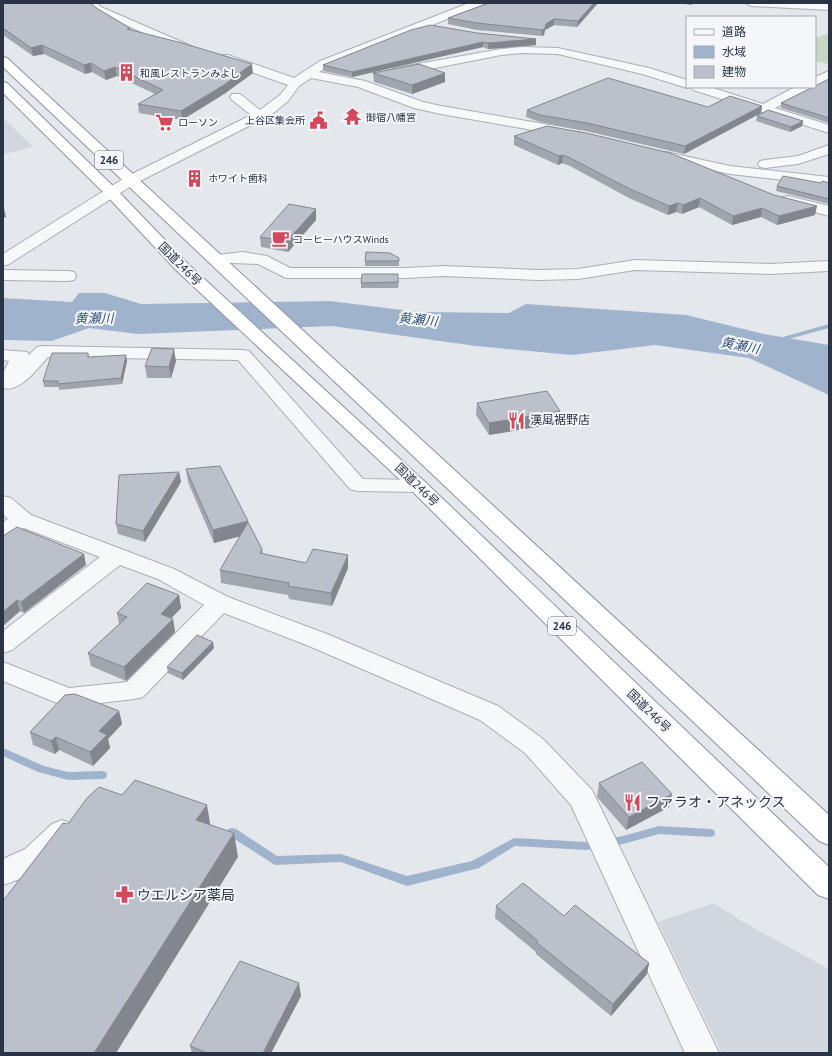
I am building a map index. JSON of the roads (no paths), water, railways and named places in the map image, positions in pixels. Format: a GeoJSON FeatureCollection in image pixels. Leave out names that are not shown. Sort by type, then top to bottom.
{"type":"FeatureCollection","features":[{"type":"Feature","properties":{"kind":"highway","name":"246"},"geometry":{"type":"LineString","coordinates":[[3,61],[829,833]]}},
{"type":"Feature","properties":{"kind":"highway","name":"国道246号"},"geometry":{"type":"LineString","coordinates":[[5,90],[111,192],[182,267],[418,486],[829,886]]}},
{"type":"Feature","properties":{"kind":"street"},"geometry":{"type":"LineString","coordinates":[[91,3],[97,9],[196,51]]}},
{"type":"Feature","properties":{"kind":"street"},"geometry":{"type":"LineString","coordinates":[[3,262],[131,180],[259,115],[284,98],[295,83],[308,74],[343,56],[478,3]]}},
{"type":"Feature","properties":{"kind":"street"},"geometry":{"type":"LineString","coordinates":[[751,3],[829,7]]}},
{"type":"Feature","properties":{"kind":"street"},"geometry":{"type":"LineString","coordinates":[[424,24],[447,28]]}},
{"type":"Feature","properties":{"kind":"street"},"geometry":{"type":"LineString","coordinates":[[519,39],[542,41],[552,39]]}},
{"type":"Feature","properties":{"kind":"street"},"geometry":{"type":"LineString","coordinates":[[354,82],[456,60],[530,50],[570,53],[686,84]]}},
{"type":"Feature","properties":{"kind":"street"},"geometry":{"type":"LineString","coordinates":[[210,54],[236,61],[295,83]]}},
{"type":"Feature","properties":{"kind":"street"},"geometry":{"type":"LineString","coordinates":[[816,68],[829,70]]}},
{"type":"Feature","properties":{"kind":"street"},"geometry":{"type":"LineString","coordinates":[[308,74],[354,82],[419,105],[441,110],[586,136]]}},
{"type":"Feature","properties":{"kind":"street"},"geometry":{"type":"LineString","coordinates":[[816,82],[829,76]]}},
{"type":"Feature","properties":{"kind":"street"},"geometry":{"type":"LineString","coordinates":[[700,88],[829,128]]}},
{"type":"Feature","properties":{"kind":"street"},"geometry":{"type":"LineString","coordinates":[[764,108],[803,88]]}},
{"type":"Feature","properties":{"kind":"street"},"geometry":{"type":"LineString","coordinates":[[236,98],[259,115]]}},
{"type":"Feature","properties":{"kind":"street"},"geometry":{"type":"LineString","coordinates":[[730,170],[760,164],[795,162],[812,157],[829,149]]}},
{"type":"Feature","properties":{"kind":"street"},"geometry":{"type":"LineString","coordinates":[[657,153],[730,170],[829,181]]}},
{"type":"Feature","properties":{"kind":"street"},"geometry":{"type":"LineString","coordinates":[[730,170],[738,180],[750,187]]}},
{"type":"Feature","properties":{"kind":"street"},"geometry":{"type":"LineString","coordinates":[[778,197],[829,211]]}},
{"type":"Feature","properties":{"kind":"street"},"geometry":{"type":"LineString","coordinates":[[214,259],[242,256],[278,266],[286,273],[319,274],[443,270],[538,275],[578,274],[635,265],[770,269],[829,266]]}},
{"type":"Feature","properties":{"kind":"street"},"geometry":{"type":"LineString","coordinates":[[3,275],[68,276]]}},
{"type":"Feature","properties":{"kind":"street"},"geometry":{"type":"LineString","coordinates":[[5,389],[26,370],[43,351],[242,355],[357,485],[418,486]]}},
{"type":"Feature","properties":{"kind":"street"},"geometry":{"type":"LineString","coordinates":[[3,355],[21,356],[5,389]]}},
{"type":"Feature","properties":{"kind":"street"},"geometry":{"type":"LineString","coordinates":[[3,503],[13,525],[118,555],[166,574],[220,603],[318,640],[489,713],[534,746],[582,798],[702,1053]]}},
{"type":"Feature","properties":{"kind":"street"},"geometry":{"type":"LineString","coordinates":[[3,644],[118,555]]}},
{"type":"Feature","properties":{"kind":"street"},"geometry":{"type":"LineString","coordinates":[[3,671],[67,698],[134,690],[220,603]]}},
{"type":"Feature","properties":{"kind":"street"},"geometry":{"type":"LineString","coordinates":[[3,873],[35,858],[80,815]]}},
{"type":"Feature","properties":{"kind":"water","name":"黄瀬川"},"geometry":{"type":"Polygon","coordinates":[[[79,293],[105,293],[141,304],[330,301],[418,312],[509,313],[526,304],[686,315],[764,334],[829,345],[829,395],[749,358],[655,345],[572,355],[476,346],[332,326],[138,334],[89,328],[52,341],[3,340],[3,298],[72,302],[79,293]]]}},
{"type":"Feature","properties":{"kind":"waterway"},"geometry":{"type":"LineString","coordinates":[[778,340],[829,326]]}},
{"type":"Feature","properties":{"kind":"waterway"},"geometry":{"type":"LineString","coordinates":[[3,752],[42,769],[68,776],[102,775]]}},
{"type":"Feature","properties":{"kind":"waterway"},"geometry":{"type":"LineString","coordinates":[[232,832],[275,861],[341,858],[407,881],[475,865],[514,842],[586,846],[623,840],[659,830],[710,833]]}},
{"type":"Feature","properties":{"kind":"place","name":"和風レストランみよし"},"geometry":{"type":"Point","coordinates":[127,73]}},
{"type":"Feature","properties":{"kind":"place","name":"御宿八幡宮"},"geometry":{"type":"Point","coordinates":[353,117]}},
{"type":"Feature","properties":{"kind":"place","name":"上谷区集会所"},"geometry":{"type":"Point","coordinates":[318,120]}},
{"type":"Feature","properties":{"kind":"place","name":"ローソン"},"geometry":{"type":"Point","coordinates":[165,122]}},
{"type":"Feature","properties":{"kind":"place","name":"ホワイト歯科"},"geometry":{"type":"Point","coordinates":[195,178]}},
{"type":"Feature","properties":{"kind":"place","name":"コーヒーハウスWinds"},"geometry":{"type":"Point","coordinates":[280,239]}},
{"type":"Feature","properties":{"kind":"place","name":"漢風裾野店"},"geometry":{"type":"Point","coordinates":[517,420]}},
{"type":"Feature","properties":{"kind":"place","name":"ファラオ・アネックス"},"geometry":{"type":"Point","coordinates":[633,802]}},
{"type":"Feature","properties":{"kind":"place","name":"ウエルシア薬局"},"geometry":{"type":"Point","coordinates":[124,895]}}]}
